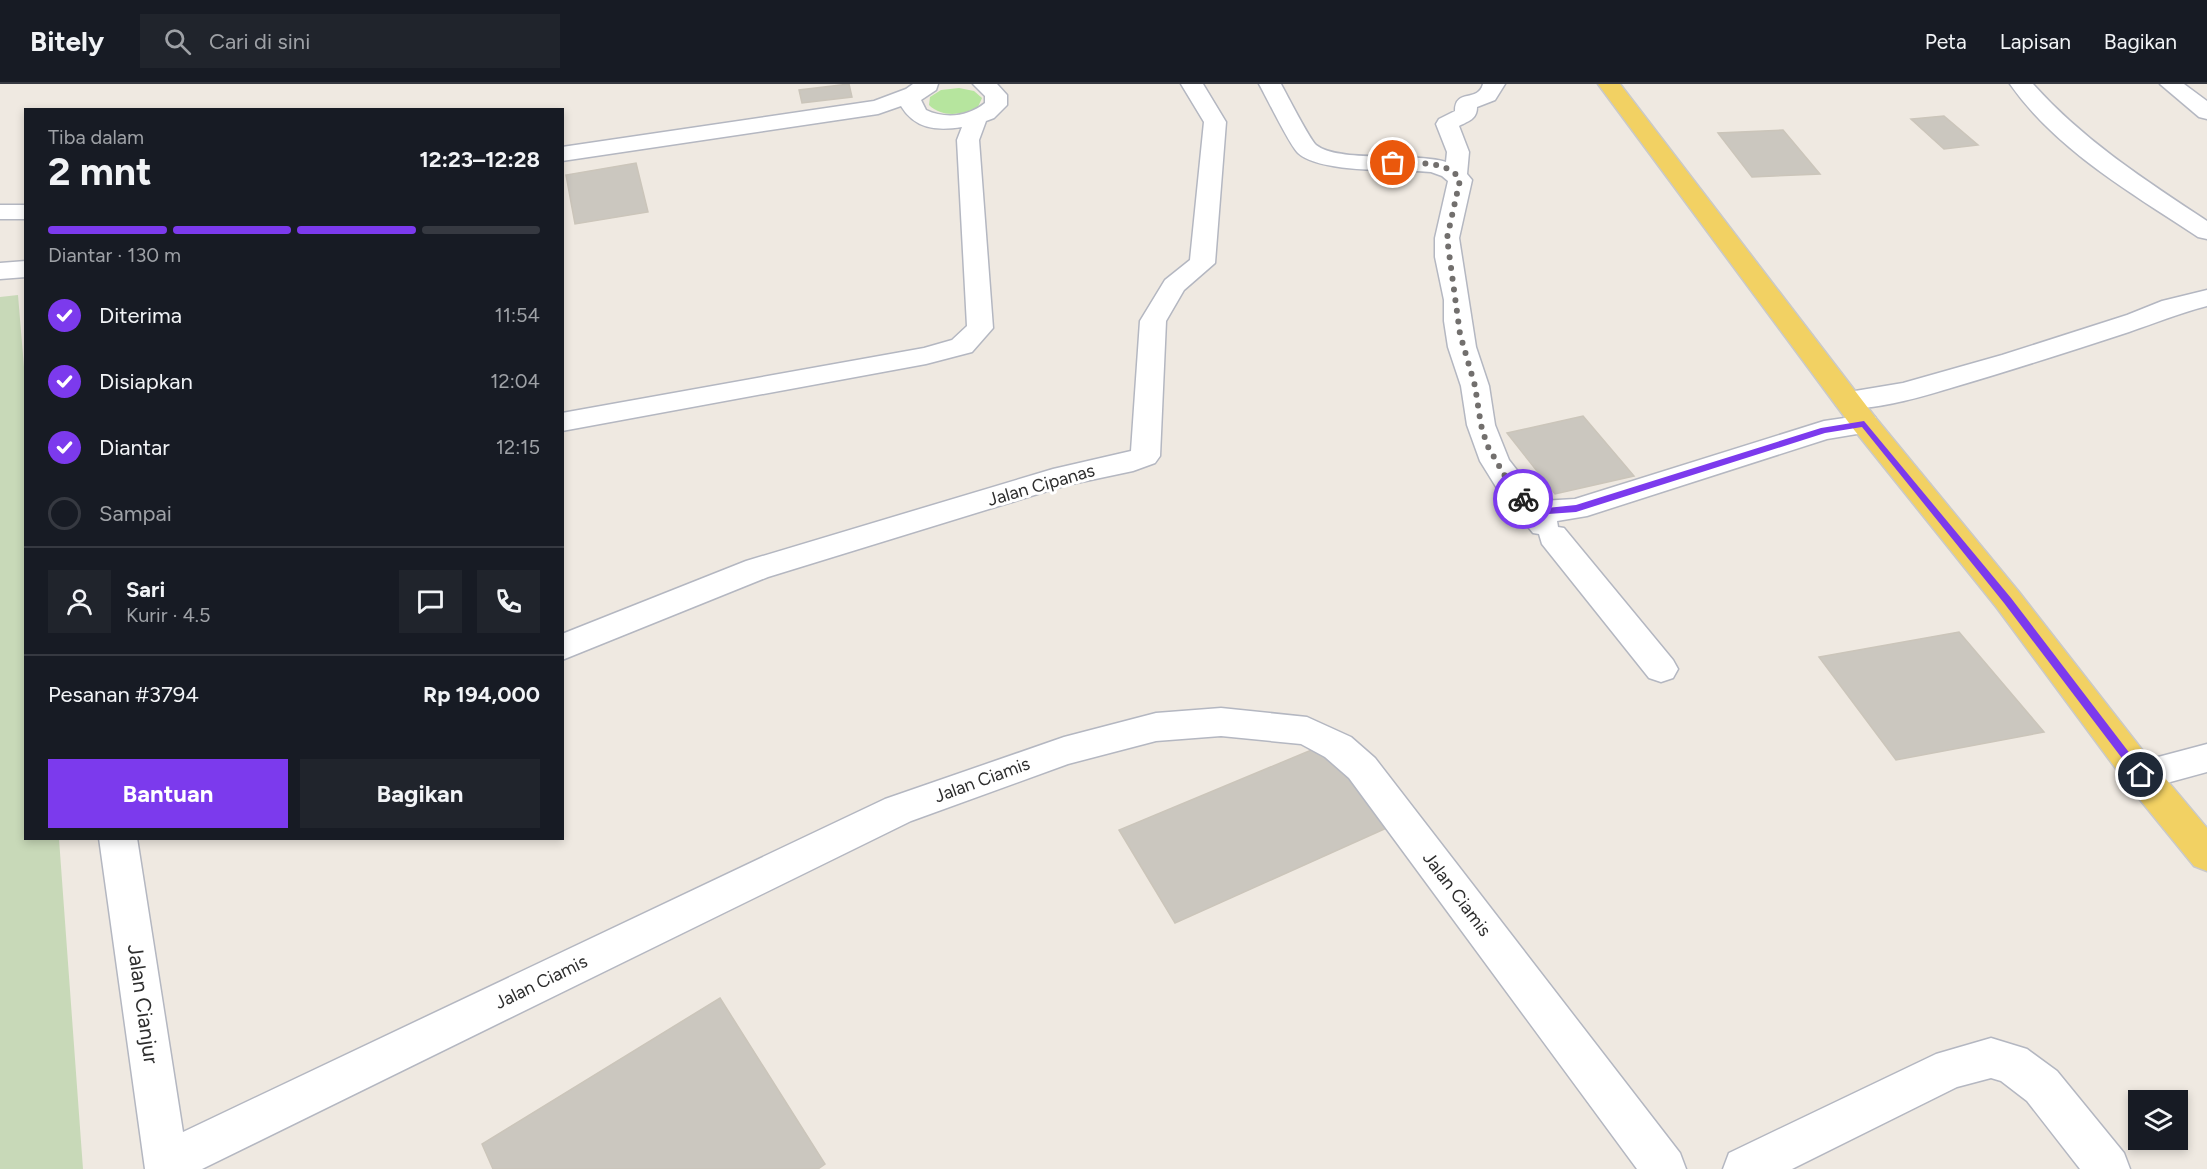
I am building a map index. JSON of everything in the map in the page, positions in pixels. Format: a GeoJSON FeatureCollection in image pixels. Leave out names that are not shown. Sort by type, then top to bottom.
{"type":"FeatureCollection","features":[{"type":"Feature","properties":{"kind":"main road"},"geometry":{"type":"LineString","coordinates":[[1609,84],[1864,424],[2008,600],[2141,775],[2207,855]]}},
{"type":"Feature","properties":{"kind":"street"},"geometry":{"type":"LineString","coordinates":[[564,422],[926,356],[962,346],[980,328],[972,130],[998,102],[998,95],[984,84]]}},
{"type":"Feature","properties":{"kind":"street","name":"Jalan Cipanas"},"geometry":{"type":"LineString","coordinates":[[564,647],[757,569],[1064,476],[1123,464],[1145,456],[1153,321],[1174,285],[1202,263],[1215,122],[1192,84]]}},
{"type":"Feature","properties":{"kind":"street"},"geometry":{"type":"LineString","coordinates":[[1270,84],[1307,149],[1315,155],[1341,162],[1433,165],[1456,173]]}},
{"type":"Feature","properties":{"kind":"street"},"geometry":{"type":"LineString","coordinates":[[1494,84],[1493,91],[1486,98],[1466,104],[1466,114],[1447,124],[1458,152],[1456,173],[1460,180],[1447,238],[1462,347],[1475,386],[1481,425],[1487,445],[1509,483],[1661,669]]}},
{"type":"Feature","properties":{"kind":"street"},"geometry":{"type":"LineString","coordinates":[[2021,84],[2039,106],[2076,140],[2207,232]]}},
{"type":"Feature","properties":{"kind":"street"},"geometry":{"type":"LineString","coordinates":[[2171,84],[2207,112]]}},
{"type":"Feature","properties":{"kind":"street"},"geometry":{"type":"LineString","coordinates":[[564,154],[878,108],[919,97],[935,121],[949,122],[972,130]]}},
{"type":"Feature","properties":{"kind":"street"},"geometry":{"type":"LineString","coordinates":[[0,212],[24,212]]}},
{"type":"Feature","properties":{"kind":"street"},"geometry":{"type":"LineString","coordinates":[[0,226],[24,226]]}},
{"type":"Feature","properties":{"kind":"street"},"geometry":{"type":"LineString","coordinates":[[0,271],[24,269]]}},
{"type":"Feature","properties":{"kind":"street"},"geometry":{"type":"LineString","coordinates":[[1847,400],[1905,392],[2136,321],[2171,307],[2207,298]]}},
{"type":"Feature","properties":{"kind":"street"},"geometry":{"type":"LineString","coordinates":[[1544,524],[1576,508],[1824,430],[1864,424]]}},
{"type":"Feature","properties":{"kind":"street","name":"Jalan Ciamis"},"geometry":{"type":"LineString","coordinates":[[166,1166],[898,810],[1064,751],[1156,727],[1221,722],[1307,731],[1338,747],[1362,768],[1664,1169]]}},
{"type":"Feature","properties":{"kind":"street"},"geometry":{"type":"LineString","coordinates":[[2141,775],[2207,758]]}},
{"type":"Feature","properties":{"kind":"street","name":"Jalan Cianjur"},"geometry":{"type":"LineString","coordinates":[[118,840],[166,1166]]}},
{"type":"Feature","properties":{"kind":"street"},"geometry":{"type":"LineString","coordinates":[[1745,1169],[1951,1068],[1990,1058],[2013,1063],[2042,1086],[2108,1169]]}},
{"type":"Feature","properties":{"kind":"green space"},"geometry":{"type":"Polygon","coordinates":[[[959,88],[974,91],[982,98],[978,107],[953,114],[940,112],[929,105],[930,97],[941,90],[959,88]]]}},
{"type":"Feature","properties":{"kind":"green space"},"geometry":{"type":"Polygon","coordinates":[[[18,295],[24,367],[24,840],[59,840],[83,1169],[0,1169],[0,297],[18,295]]]}},
{"type":"Feature","properties":{"kind":"building"},"geometry":{"type":"Polygon","coordinates":[[[849,84],[852,97],[802,103],[799,90],[849,84]]]}},
{"type":"Feature","properties":{"kind":"building"},"geometry":{"type":"Polygon","coordinates":[[[1944,116],[1978,145],[1944,149],[1911,119],[1944,116]]]}},
{"type":"Feature","properties":{"kind":"building"},"geometry":{"type":"Polygon","coordinates":[[[1783,130],[1820,174],[1752,177],[1718,133],[1783,130]]]}},
{"type":"Feature","properties":{"kind":"building"},"geometry":{"type":"Polygon","coordinates":[[[636,163],[648,212],[575,224],[566,175],[636,163]]]}},
{"type":"Feature","properties":{"kind":"building"},"geometry":{"type":"Polygon","coordinates":[[[1583,416],[1634,476],[1555,494],[1507,433],[1583,416]]]}},
{"type":"Feature","properties":{"kind":"building"},"geometry":{"type":"Polygon","coordinates":[[[1959,632],[2044,732],[1896,760],[1819,657],[1959,632]]]}},
{"type":"Feature","properties":{"kind":"building"},"geometry":{"type":"Polygon","coordinates":[[[1326,744],[1389,827],[1175,923],[1119,830],[1326,744]]]}},
{"type":"Feature","properties":{"kind":"building"},"geometry":{"type":"Polygon","coordinates":[[[720,998],[825,1164],[818,1169],[493,1169],[482,1144],[720,998]]]}},
{"type":"Feature","properties":{"kind":"way so far"},"geometry":{"type":"LineString","coordinates":[[1393,163],[1440,166],[1456,173],[1460,180],[1447,238],[1462,347],[1475,386],[1481,425],[1487,445],[1509,483],[1523,499]]}},
{"type":"Feature","properties":{"kind":"route"},"geometry":{"type":"LineString","coordinates":[[1523,499],[1534,512],[1576,508],[1789,443],[1824,430],[1864,424],[2008,600],[2141,775]]}}]}
